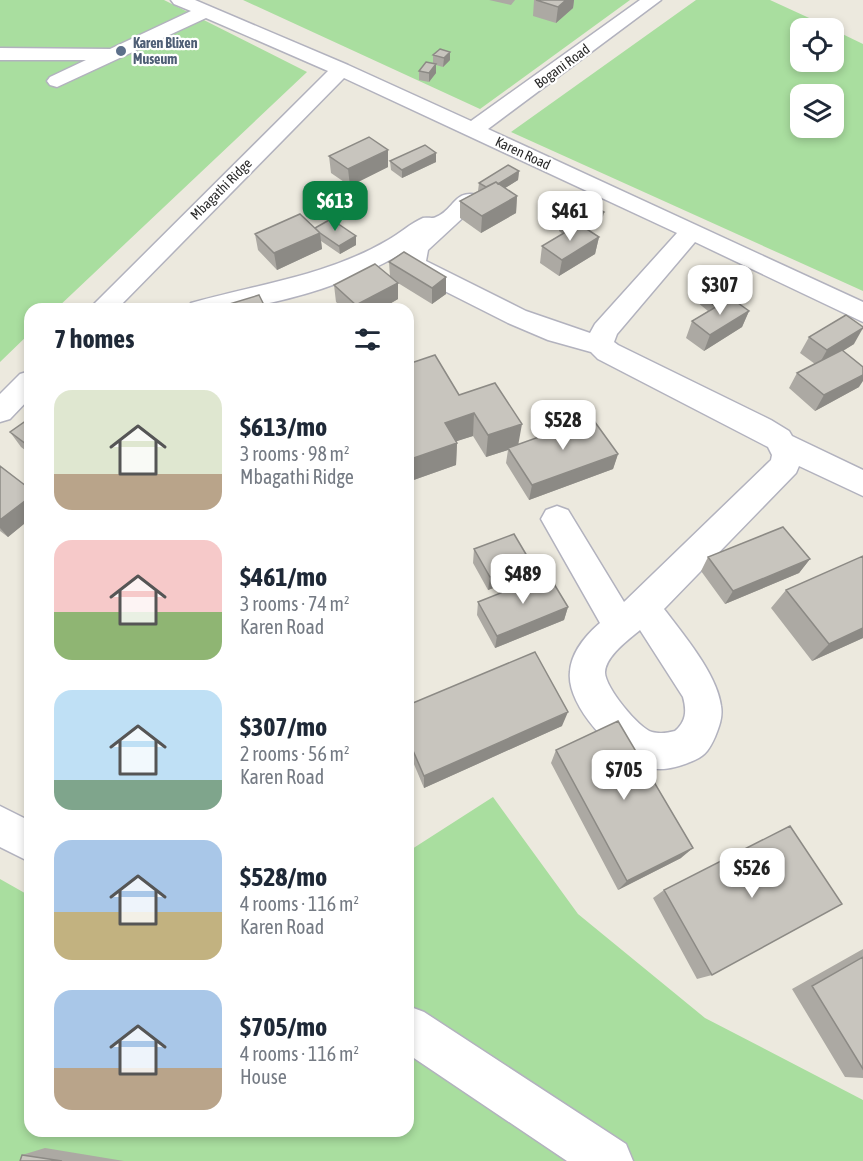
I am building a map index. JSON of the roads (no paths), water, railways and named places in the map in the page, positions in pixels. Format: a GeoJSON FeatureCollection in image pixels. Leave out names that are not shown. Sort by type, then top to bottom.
{"type":"FeatureCollection","features":[{"type":"Feature","properties":{"kind":"street","name":"Karen Road"},"geometry":{"type":"LineString","coordinates":[[180,0],[341,69],[692,231],[863,313]]}},
{"type":"Feature","properties":{"kind":"street","name":"Bogani Road"},"geometry":{"type":"LineString","coordinates":[[471,129],[486,121],[652,0]]}},
{"type":"Feature","properties":{"kind":"street"},"geometry":{"type":"LineString","coordinates":[[57,81],[204,12]]}},
{"type":"Feature","properties":{"kind":"street"},"geometry":{"type":"LineString","coordinates":[[0,54],[116,54]]}},
{"type":"Feature","properties":{"kind":"street","name":"Mbagathi Ridge"},"geometry":{"type":"LineString","coordinates":[[108,303],[341,69]]}},
{"type":"Feature","properties":{"kind":"street"},"geometry":{"type":"LineString","coordinates":[[226,303],[302,285],[345,271],[403,242],[461,203],[419,245],[414,252],[414,265],[517,317],[557,333],[600,345],[609,352],[761,428],[779,439],[787,455],[785,465],[632,617],[557,519]]}},
{"type":"Feature","properties":{"kind":"street"},"geometry":{"type":"LineString","coordinates":[[600,345],[604,331],[692,231]]}},
{"type":"Feature","properties":{"kind":"street"},"geometry":{"type":"LineString","coordinates":[[784,446],[863,484]]}},
{"type":"Feature","properties":{"kind":"street"},"geometry":{"type":"LineString","coordinates":[[0,826],[24,839]]}},
{"type":"Feature","properties":{"kind":"street"},"geometry":{"type":"LineString","coordinates":[[414,1032],[609,1161]]}},
{"type":"Feature","properties":{"kind":"place","name":"Karen Blixen Museum"},"geometry":{"type":"Point","coordinates":[121,51]}}]}
